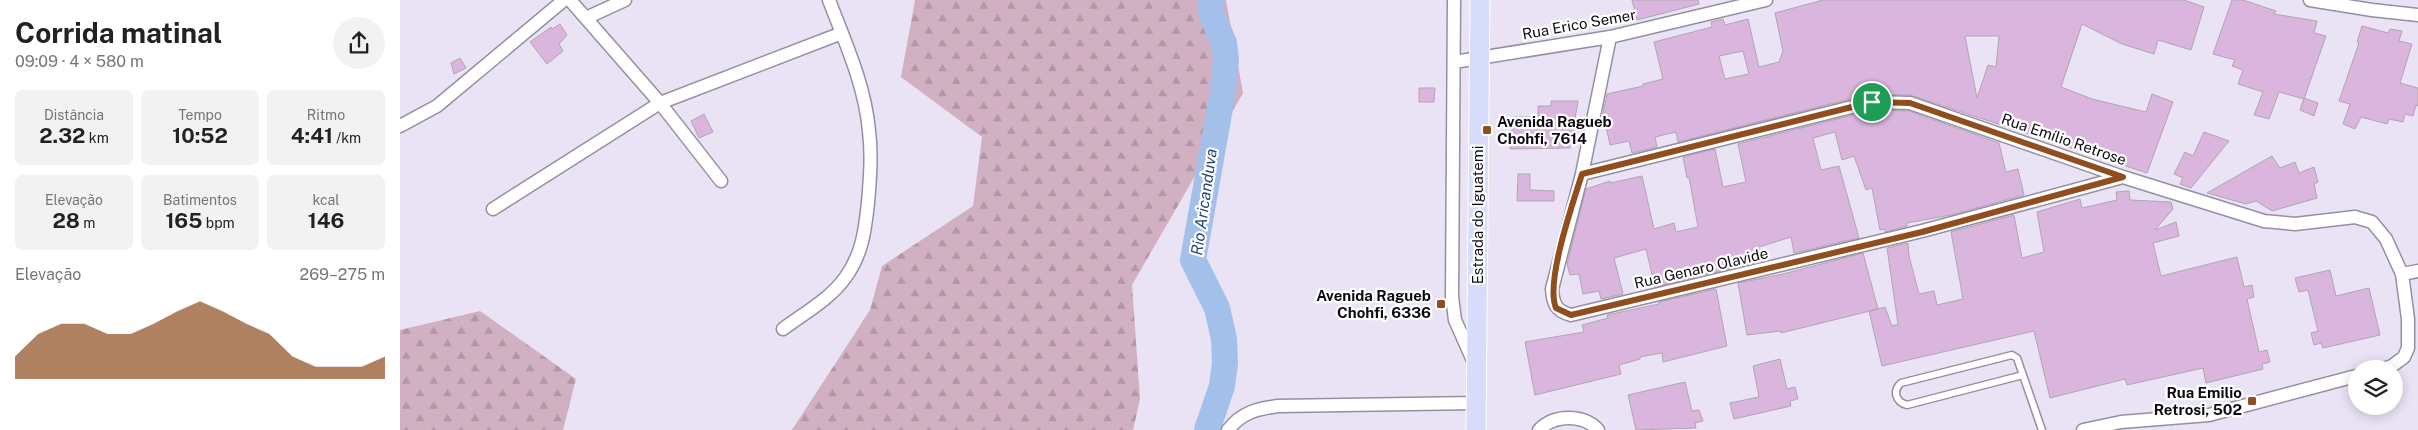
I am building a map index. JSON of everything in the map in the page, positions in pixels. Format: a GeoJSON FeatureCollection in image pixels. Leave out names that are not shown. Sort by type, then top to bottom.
{"type":"FeatureCollection","features":[{"type":"Feature","properties":{"kind":"main road","name":"Estrada do Iguatemi"},"geometry":{"type":"LineString","coordinates":[[1476,430],[1477,139],[1480,0]]}},
{"type":"Feature","properties":{"kind":"street"},"geometry":{"type":"LineString","coordinates":[[400,126],[443,101],[564,0]]}},
{"type":"Feature","properties":{"kind":"street"},"geometry":{"type":"LineString","coordinates":[[570,0],[660,103],[721,181]]}},
{"type":"Feature","properties":{"kind":"street"},"geometry":{"type":"LineString","coordinates":[[586,18],[625,0]]}},
{"type":"Feature","properties":{"kind":"street"},"geometry":{"type":"LineString","coordinates":[[783,329],[844,280],[854,266],[865,233],[870,172],[869,131],[856,72],[829,0]]}},
{"type":"Feature","properties":{"kind":"street"},"geometry":{"type":"LineString","coordinates":[[1454,0],[1452,297],[1455,320],[1476,368]]}},
{"type":"Feature","properties":{"kind":"street","name":"Rua Erico Semer"},"geometry":{"type":"LineString","coordinates":[[1454,62],[1610,37],[1766,0]]}},
{"type":"Feature","properties":{"kind":"street"},"geometry":{"type":"LineString","coordinates":[[2310,0],[2372,10],[2418,14]]}},
{"type":"Feature","properties":{"kind":"street"},"geometry":{"type":"LineString","coordinates":[[493,209],[660,103],[842,32]]}},
{"type":"Feature","properties":{"kind":"street","name":"Rua Genaro Olavide"},"geometry":{"type":"LineString","coordinates":[[1610,37],[1582,174],[1552,289],[1556,308],[1571,315],[1922,232],[2123,177]]}},
{"type":"Feature","properties":{"kind":"street","name":"Rua Emílio Retrose"},"geometry":{"type":"LineString","coordinates":[[1582,174],[1872,102],[1910,103],[2123,177],[2279,224],[2363,218],[2372,222],[2386,239],[2402,274],[2408,319],[2408,348],[2401,360]]}},
{"type":"Feature","properties":{"kind":"street"},"geometry":{"type":"LineString","coordinates":[[2402,274],[2418,271]]}},
{"type":"Feature","properties":{"kind":"street"},"geometry":{"type":"LineString","coordinates":[[2084,430],[2121,422],[2210,415],[2348,378]]}},
{"type":"Feature","properties":{"kind":"street"},"geometry":{"type":"LineString","coordinates":[[1228,430],[1236,421],[1253,410],[1278,406],[1476,403]]}},
{"type":"Feature","properties":{"kind":"street"},"geometry":{"type":"LineString","coordinates":[[1539,430],[1550,422],[1576,418],[1587,422],[1598,430]]}},
{"type":"Feature","properties":{"kind":"lane"},"geometry":{"type":"LineString","coordinates":[[2023,375],[1907,405],[1900,402],[1896,397],[1896,391],[1901,382],[2012,355],[2017,358],[2023,375],[2042,430]]}},
{"type":"Feature","properties":{"kind":"green space"},"geometry":{"type":"Polygon","coordinates":[[[915,0],[1226,0],[1243,93],[1132,285],[1140,399],[1133,430],[792,430],[870,310],[882,266],[973,206],[982,137],[901,77],[915,0]]]}},
{"type":"Feature","properties":{"kind":"green space"},"geometry":{"type":"Polygon","coordinates":[[[480,311],[576,379],[563,430],[400,430],[400,330],[480,311]]]}},
{"type":"Feature","properties":{"kind":"building"},"geometry":{"type":"Polygon","coordinates":[[[1632,0],[1698,0],[1699,4],[1637,20],[1632,0]]]}},
{"type":"Feature","properties":{"kind":"building"},"geometry":{"type":"Polygon","coordinates":[[[1823,0],[2184,0],[2204,7],[2191,50],[2158,40],[2154,54],[2122,44],[2082,24],[2061,87],[2092,99],[2146,112],[2152,94],[2173,102],[2147,173],[1910,95],[1870,94],[1678,142],[1676,132],[1655,137],[1657,147],[1632,153],[1629,141],[1610,145],[1606,126],[1600,128],[1607,94],[1643,86],[1643,84],[1663,79],[1654,42],[1712,27],[1711,22],[1723,19],[1725,25],[1748,19],[1759,67],[1779,62],[1783,51],[1775,13],[1823,0]],[[1965,36],[1977,98],[1988,65],[1996,67],[1999,36],[1965,36]],[[1743,51],[1719,56],[1725,79],[1749,74],[1743,51]]]}},
{"type":"Feature","properties":{"kind":"building"},"geometry":{"type":"Polygon","coordinates":[[[2232,0],[2243,0],[2276,11],[2274,14],[2317,21],[2314,33],[2326,36],[2304,99],[2279,92],[2269,119],[2254,115],[2263,92],[2238,84],[2243,70],[2232,66],[2235,60],[2213,54],[2232,0]]]}},
{"type":"Feature","properties":{"kind":"building"},"geometry":{"type":"Polygon","coordinates":[[[560,24],[567,35],[559,44],[563,51],[547,64],[530,42],[551,27],[552,29],[560,24]]]}},
{"type":"Feature","properties":{"kind":"building"},"geometry":{"type":"Polygon","coordinates":[[[2362,26],[2388,33],[2390,29],[2402,31],[2399,41],[2412,44],[2400,83],[2418,88],[2418,106],[2416,105],[2413,116],[2405,114],[2403,122],[2389,119],[2387,124],[2361,117],[2355,129],[2343,124],[2350,104],[2339,101],[2359,43],[2357,42],[2362,26]]]}},
{"type":"Feature","properties":{"kind":"building"},"geometry":{"type":"Polygon","coordinates":[[[460,58],[466,68],[454,74],[451,63],[460,58]]]}},
{"type":"Feature","properties":{"kind":"building"},"geometry":{"type":"Polygon","coordinates":[[[1419,88],[1435,88],[1434,102],[1419,102],[1419,88]]]}},
{"type":"Feature","properties":{"kind":"building"},"geometry":{"type":"Polygon","coordinates":[[[2304,98],[2318,103],[2314,116],[2300,110],[2304,98]]]}},
{"type":"Feature","properties":{"kind":"building"},"geometry":{"type":"Polygon","coordinates":[[[1551,101],[1578,101],[1570,148],[1510,149],[1513,117],[1538,117],[1538,106],[1551,106],[1551,101]]]}},
{"type":"Feature","properties":{"kind":"building"},"geometry":{"type":"Polygon","coordinates":[[[1873,110],[1909,111],[1999,143],[2006,172],[2018,169],[2024,195],[1951,215],[1907,223],[1907,226],[1885,232],[1885,229],[1880,230],[1872,188],[1866,190],[1854,156],[1842,160],[1835,132],[1813,138],[1821,170],[1839,166],[1859,238],[1794,253],[1791,237],[1759,247],[1762,261],[1655,287],[1646,249],[1614,258],[1623,294],[1601,299],[1599,291],[1583,294],[1579,274],[1570,275],[1567,264],[1586,189],[1610,181],[1610,183],[1642,176],[1654,229],[1674,223],[1676,232],[1698,227],[1689,177],[1687,178],[1683,157],[1715,149],[1723,187],[1746,182],[1738,144],[1873,110]]]}},
{"type":"Feature","properties":{"kind":"building"},"geometry":{"type":"Polygon","coordinates":[[[704,114],[713,132],[699,138],[691,121],[704,114]]]}},
{"type":"Feature","properties":{"kind":"building"},"geometry":{"type":"Polygon","coordinates":[[[2204,132],[2229,141],[2191,188],[2180,184],[2183,178],[2174,174],[2185,152],[2193,156],[2204,132]]]}},
{"type":"Feature","properties":{"kind":"building"},"geometry":{"type":"Polygon","coordinates":[[[2272,156],[2280,168],[2295,162],[2299,173],[2314,167],[2318,182],[2314,184],[2317,198],[2272,211],[2256,201],[2246,204],[2207,193],[2272,156]]]}},
{"type":"Feature","properties":{"kind":"building"},"geometry":{"type":"Polygon","coordinates":[[[1518,174],[1530,174],[1530,190],[1554,191],[1554,201],[1517,201],[1518,174]]]}},
{"type":"Feature","properties":{"kind":"building"},"geometry":{"type":"Polygon","coordinates":[[[2129,191],[2130,200],[2171,202],[2173,209],[2155,230],[2176,222],[2179,236],[2153,243],[2161,276],[2237,257],[2244,287],[2252,285],[2254,297],[2247,299],[2259,352],[2267,350],[2270,362],[2262,364],[2263,369],[2206,383],[2203,368],[2127,385],[2125,379],[2050,398],[2034,331],[1882,366],[1869,311],[1781,333],[1781,331],[1747,335],[1738,283],[1783,274],[1863,253],[1878,309],[1885,307],[1892,326],[1898,324],[1887,248],[1908,243],[1909,256],[1919,294],[1934,291],[1937,305],[1963,299],[1951,232],[2014,215],[2022,258],[2044,252],[2037,212],[2080,199],[2082,208],[2117,200],[2116,192],[2129,191]]]}},
{"type":"Feature","properties":{"kind":"building"},"geometry":{"type":"Polygon","coordinates":[[[2330,270],[2336,296],[2369,288],[2380,335],[2323,348],[2321,343],[2314,345],[2311,333],[2318,331],[2308,290],[2299,292],[2295,278],[2330,270]]]}},
{"type":"Feature","properties":{"kind":"building"},"geometry":{"type":"Polygon","coordinates":[[[1716,289],[1727,346],[1663,362],[1662,353],[1640,357],[1640,359],[1619,365],[1621,374],[1535,395],[1525,342],[1584,332],[1582,325],[1608,318],[1607,315],[1716,289]]]}},
{"type":"Feature","properties":{"kind":"building"},"geometry":{"type":"Polygon","coordinates":[[[1780,359],[1787,389],[1795,387],[1798,399],[1790,401],[1791,406],[1734,419],[1730,403],[1759,397],[1753,366],[1780,359]]]}},
{"type":"Feature","properties":{"kind":"building"},"geometry":{"type":"Polygon","coordinates":[[[1685,382],[1692,411],[1699,410],[1703,421],[1695,423],[1696,428],[1636,430],[1628,395],[1685,382]]]}},
{"type":"Feature","properties":{"kind":"waterway","name":"Rio Aricanduva"},"geometry":{"type":"LineString","coordinates":[[1207,430],[1222,386],[1225,363],[1224,339],[1217,308],[1193,260],[1222,97],[1226,61],[1224,43],[1210,11],[1212,0]]}},
{"type":"Feature","properties":{"kind":"place","name":"Avenida Ragueb Chohfi, 7614"},"geometry":{"type":"Point","coordinates":[1487,130]}},
{"type":"Feature","properties":{"kind":"place","name":"Avenida Ragueb Chohfi, 6336"},"geometry":{"type":"Point","coordinates":[1441,304]}},
{"type":"Feature","properties":{"kind":"place","name":"Rua Emilio Retrosi, 502"},"geometry":{"type":"Point","coordinates":[2252,401]}},
{"type":"Feature","properties":{"kind":"route"},"geometry":{"type":"LineString","coordinates":[[1872,102],[1910,103],[2123,177],[1922,232],[1571,315],[1556,308],[1552,289],[1556,266],[1582,174],[1872,102]]}}]}
